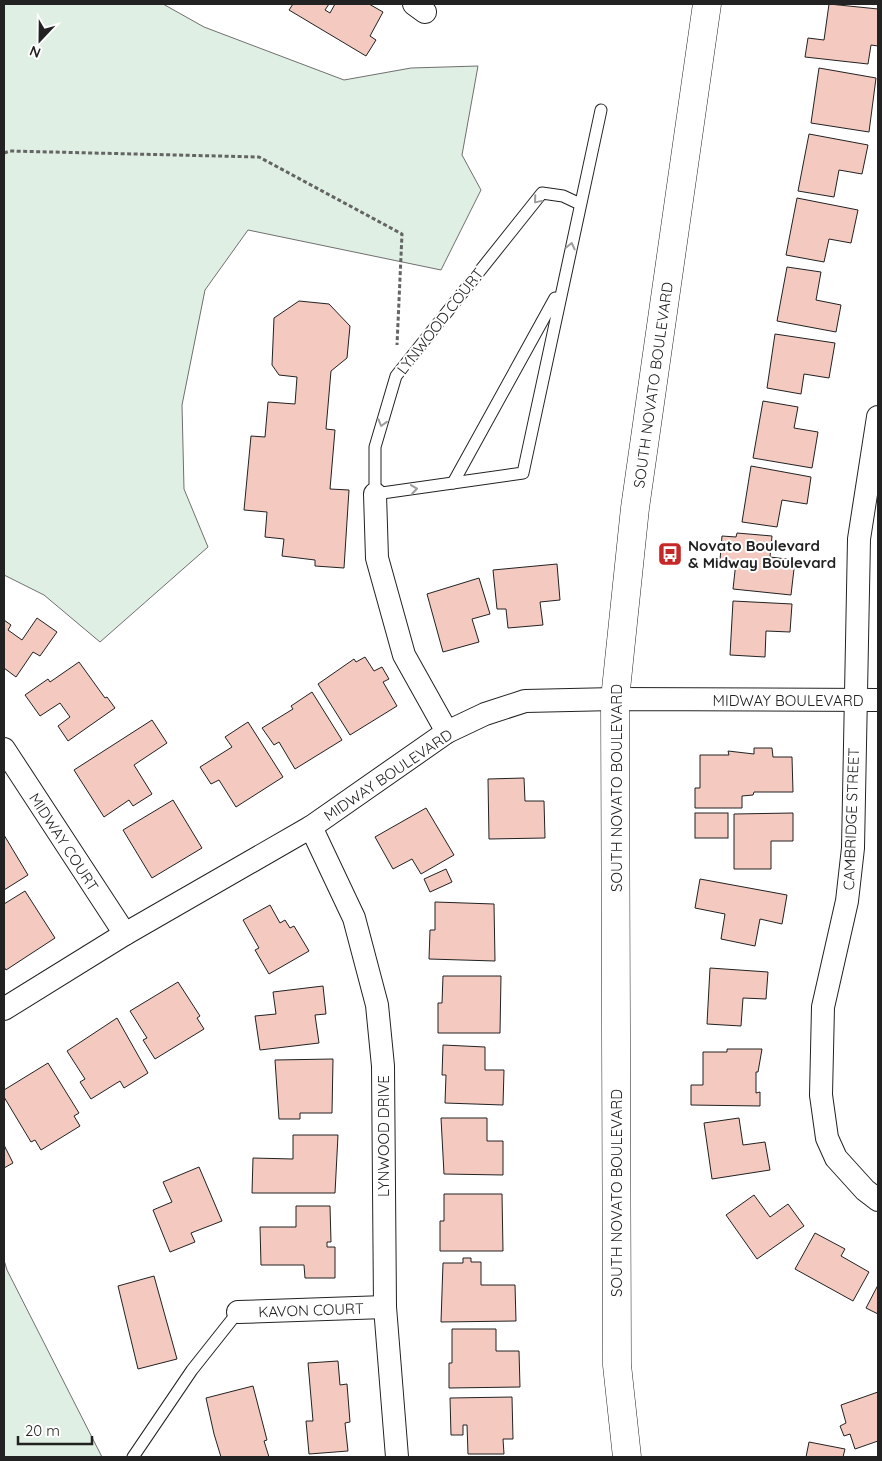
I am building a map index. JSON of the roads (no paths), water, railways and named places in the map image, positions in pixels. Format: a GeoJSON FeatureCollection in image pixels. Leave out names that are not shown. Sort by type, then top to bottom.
{"type":"FeatureCollection","features":[{"type":"Feature","properties":{"kind":"main road","name":"SOUTH NOVATO BOULEVARD"},"geometry":{"type":"LineString","coordinates":[[627,1457],[617,1364],[615,699],[635,508],[707,4]]}},
{"type":"Feature","properties":{"kind":"street","name":"CAMBRIDGE STREET"},"geometry":{"type":"LineString","coordinates":[[878,417],[859,539],[852,848],[847,901],[823,1007],[821,1095],[827,1138],[836,1158],[865,1190],[878,1200]]}},
{"type":"Feature","properties":{"kind":"street","name":"LYNWOOD COURT"},"geometry":{"type":"LineString","coordinates":[[376,494],[377,558],[404,655],[447,732]]}},
{"type":"Feature","properties":{"kind":"street","name":"MIDWAY BOULEVARD"},"geometry":{"type":"LineString","coordinates":[[4,1009],[124,934],[311,827],[447,732],[485,714],[525,702],[615,699],[878,700]]}},
{"type":"Feature","properties":{"kind":"street","name":"MIDWAY COURT"},"geometry":{"type":"LineString","coordinates":[[4,749],[124,934]]}},
{"type":"Feature","properties":{"kind":"street","name":"LYNWOOD DRIVE"},"geometry":{"type":"LineString","coordinates":[[311,827],[354,918],[377,1005],[383,1066],[385,1307],[397,1457]]}},
{"type":"Feature","properties":{"kind":"street","name":"KAVON COURT"},"geometry":{"type":"LineString","coordinates":[[238,1312],[385,1307]]}},
{"type":"Feature","properties":{"kind":"lane"},"geometry":{"type":"LineString","coordinates":[[376,494],[523,473],[561,288],[601,110]]}},
{"type":"Feature","properties":{"kind":"lane","name":"LYNWOOD COURT"},"geometry":{"type":"LineString","coordinates":[[376,494],[375,447],[396,376],[542,193],[563,196],[580,204]]}},
{"type":"Feature","properties":{"kind":"lane"},"geometry":{"type":"LineString","coordinates":[[453,483],[561,288]]}},
{"type":"Feature","properties":{"kind":"lane"},"geometry":{"type":"LineString","coordinates":[[133,1457],[192,1370],[238,1312]]}},
{"type":"Feature","properties":{"kind":"place","name":"Novato Boulevard & Midway Boulevard"},"geometry":{"type":"Point","coordinates":[670,554]}}]}
